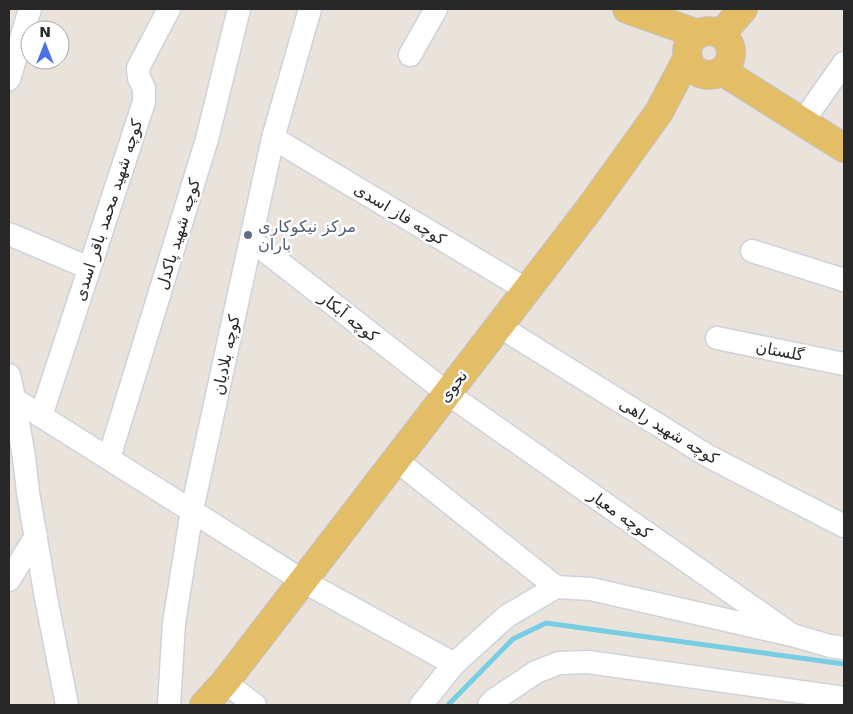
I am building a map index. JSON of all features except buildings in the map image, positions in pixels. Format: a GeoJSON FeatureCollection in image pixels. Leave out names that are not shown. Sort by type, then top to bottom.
{"type":"FeatureCollection","features":[{"type":"Feature","properties":{"kind":"main road","name":"نحوی"},"geometry":{"type":"LineString","coordinates":[[204,705],[225,682],[590,208],[659,112],[743,9]]}},
{"type":"Feature","properties":{"kind":"main road"},"geometry":{"type":"LineString","coordinates":[[629,10],[708,54],[770,83],[844,130]]}},
{"type":"Feature","properties":{"kind":"main road"},"geometry":{"type":"LineString","coordinates":[[708,54],[844,148]]}},
{"type":"Feature","properties":{"kind":"street","name":"کوچه شهید محمد باقر اسدی"},"geometry":{"type":"LineString","coordinates":[[41,416],[144,102],[144,88],[138,78],[138,68],[169,9]]}},
{"type":"Feature","properties":{"kind":"street","name":"کوچه شهید پاکدل"},"geometry":{"type":"LineString","coordinates":[[109,458],[207,139],[239,9]]}},
{"type":"Feature","properties":{"kind":"street","name":"کوچه بلادیان"},"geometry":{"type":"LineString","coordinates":[[169,705],[174,623],[192,510],[273,138],[310,9]]}},
{"type":"Feature","properties":{"kind":"street"},"geometry":{"type":"LineString","coordinates":[[410,56],[436,9]]}},
{"type":"Feature","properties":{"kind":"street"},"geometry":{"type":"LineString","coordinates":[[9,79],[24,13]]}},
{"type":"Feature","properties":{"kind":"street"},"geometry":{"type":"LineString","coordinates":[[811,110],[844,63]]}},
{"type":"Feature","properties":{"kind":"street","name":"کوچه فاز اسدی"},"geometry":{"type":"LineString","coordinates":[[273,138],[527,290]]}},
{"type":"Feature","properties":{"kind":"street"},"geometry":{"type":"LineString","coordinates":[[9,234],[90,268]]}},
{"type":"Feature","properties":{"kind":"street","name":"کوچه آبکار"},"geometry":{"type":"LineString","coordinates":[[251,240],[447,393]]}},
{"type":"Feature","properties":{"kind":"street"},"geometry":{"type":"LineString","coordinates":[[752,251],[844,280]]}},
{"type":"Feature","properties":{"kind":"street","name":"کوچه شهید راهی"},"geometry":{"type":"LineString","coordinates":[[499,326],[708,456],[844,526]]}},
{"type":"Feature","properties":{"kind":"street","name":"گلستان"},"geometry":{"type":"LineString","coordinates":[[716,338],[844,364]]}},
{"type":"Feature","properties":{"kind":"street"},"geometry":{"type":"LineString","coordinates":[[9,375],[46,598],[67,705]]}},
{"type":"Feature","properties":{"kind":"street","name":"کوچه معیار"},"geometry":{"type":"LineString","coordinates":[[447,393],[792,634]]}},
{"type":"Feature","properties":{"kind":"street"},"geometry":{"type":"LineString","coordinates":[[14,399],[303,581],[454,664]]}},
{"type":"Feature","properties":{"kind":"street"},"geometry":{"type":"LineString","coordinates":[[9,443],[19,464],[28,492]]}},
{"type":"Feature","properties":{"kind":"street"},"geometry":{"type":"LineString","coordinates":[[396,460],[556,586],[591,590],[792,634],[830,646],[844,648]]}},
{"type":"Feature","properties":{"kind":"street"},"geometry":{"type":"LineString","coordinates":[[9,580],[36,536]]}},
{"type":"Feature","properties":{"kind":"street"},"geometry":{"type":"LineString","coordinates":[[421,705],[454,664],[507,616],[556,586]]}},
{"type":"Feature","properties":{"kind":"street"},"geometry":{"type":"LineString","coordinates":[[489,705],[536,672],[559,663],[588,662],[844,698]]}},
{"type":"Feature","properties":{"kind":"street"},"geometry":{"type":"LineString","coordinates":[[225,682],[255,705]]}},
{"type":"Feature","properties":{"kind":"waterway"},"geometry":{"type":"LineString","coordinates":[[448,705],[513,639],[546,623],[844,664]]}},
{"type":"Feature","properties":{"kind":"place","name":"مرکز نیکوکاری باران"},"geometry":{"type":"Point","coordinates":[248,235]}}]}
